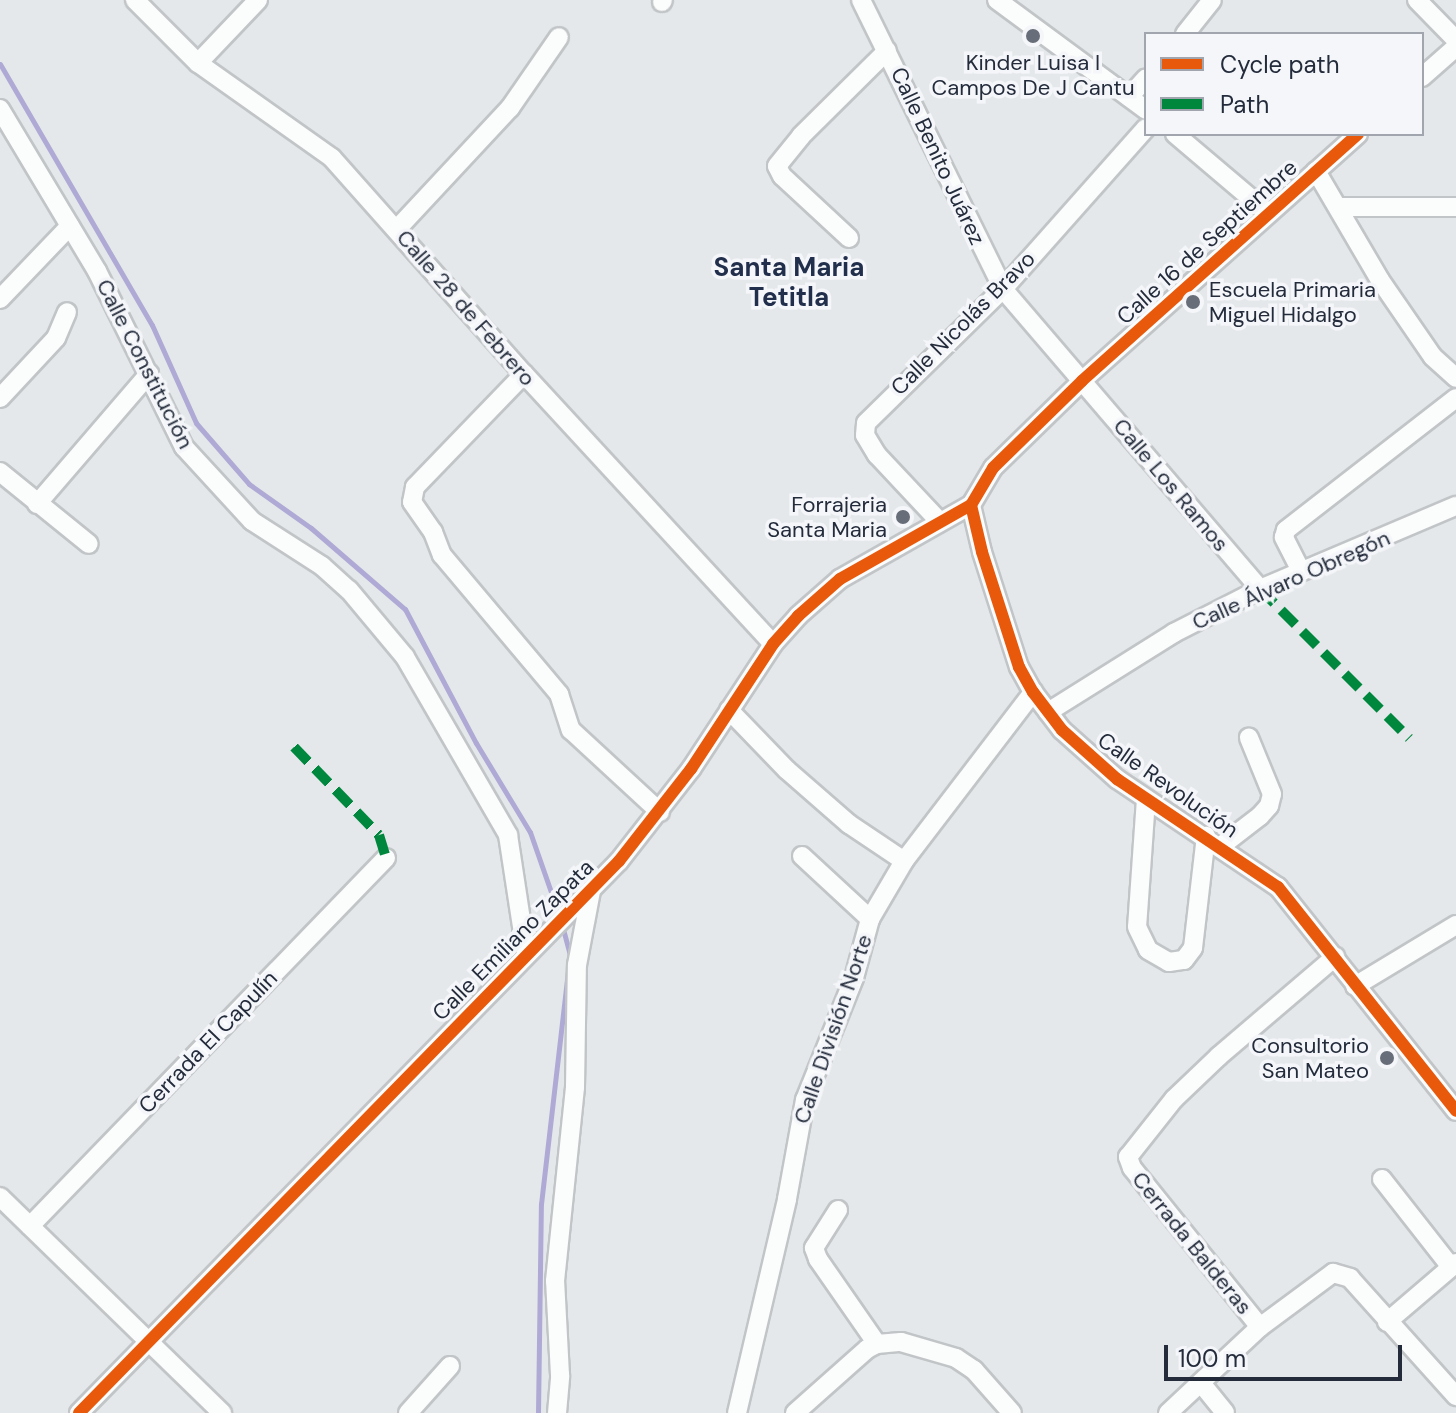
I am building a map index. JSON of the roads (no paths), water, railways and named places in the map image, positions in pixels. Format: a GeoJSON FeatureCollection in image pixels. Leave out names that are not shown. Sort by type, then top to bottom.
{"type":"FeatureCollection","features":[{"type":"Feature","properties":{"kind":"street","name":"Calle 28 de Febrero"},"geometry":{"type":"LineString","coordinates":[[135,0],[198,63],[332,158],[524,374],[773,644]]}},
{"type":"Feature","properties":{"kind":"street"},"geometry":{"type":"LineString","coordinates":[[198,63],[258,0]]}},
{"type":"Feature","properties":{"kind":"street","name":"Calle Benito Juárez"},"geometry":{"type":"LineString","coordinates":[[861,0],[1003,289],[1082,381]]}},
{"type":"Feature","properties":{"kind":"street"},"geometry":{"type":"LineString","coordinates":[[997,0],[1144,108]]}},
{"type":"Feature","properties":{"kind":"street"},"geometry":{"type":"LineString","coordinates":[[1187,32],[1212,0]]}},
{"type":"Feature","properties":{"kind":"street"},"geometry":{"type":"LineString","coordinates":[[1417,0],[1456,40]]}},
{"type":"Feature","properties":{"kind":"street"},"geometry":{"type":"LineString","coordinates":[[397,229],[510,108],[559,37]]}},
{"type":"Feature","properties":{"kind":"street"},"geometry":{"type":"LineString","coordinates":[[1424,75],[1456,47]]}},
{"type":"Feature","properties":{"kind":"street"},"geometry":{"type":"LineString","coordinates":[[849,238],[779,173],[781,157],[887,51]]}},
{"type":"Feature","properties":{"kind":"street"},"geometry":{"type":"LineString","coordinates":[[1129,97],[1144,80]]}},
{"type":"Feature","properties":{"kind":"street","name":"Calle Constitución"},"geometry":{"type":"LineString","coordinates":[[0,109],[97,271],[184,447],[220,490],[252,521],[322,566],[349,590],[405,657],[508,835],[532,948]]}},
{"type":"Feature","properties":{"kind":"street","name":"Calle Nicolás Bravo"},"geometry":{"type":"LineString","coordinates":[[940,522],[887,467],[864,430],[877,409],[1003,289],[1144,130]]}},
{"type":"Feature","properties":{"kind":"street"},"geometry":{"type":"LineString","coordinates":[[1177,136],[1268,213]]}},
{"type":"Feature","properties":{"kind":"street","name":"Calle 16 de Septiembre"},"geometry":{"type":"LineString","coordinates":[[1082,381],[1356,136]]}},
{"type":"Feature","properties":{"kind":"street"},"geometry":{"type":"LineString","coordinates":[[1316,171],[1341,207],[1380,280],[1433,357],[1456,378]]}},
{"type":"Feature","properties":{"kind":"street"},"geometry":{"type":"LineString","coordinates":[[1341,207],[1456,207]]}},
{"type":"Feature","properties":{"kind":"street"},"geometry":{"type":"LineString","coordinates":[[0,299],[70,226]]}},
{"type":"Feature","properties":{"kind":"street"},"geometry":{"type":"LineString","coordinates":[[0,398],[56,338],[67,312]]}},
{"type":"Feature","properties":{"kind":"street"},"geometry":{"type":"LineString","coordinates":[[37,504],[149,374]]}},
{"type":"Feature","properties":{"kind":"street"},"geometry":{"type":"LineString","coordinates":[[524,374],[415,487],[412,502],[433,532],[442,555],[559,694],[571,730],[660,812]]}},
{"type":"Feature","properties":{"kind":"street"},"geometry":{"type":"LineString","coordinates":[[971,505],[993,468],[1082,381]]}},
{"type":"Feature","properties":{"kind":"street","name":"Calle Los Ramos"},"geometry":{"type":"LineString","coordinates":[[1082,381],[1260,589]]}},
{"type":"Feature","properties":{"kind":"street"},"geometry":{"type":"LineString","coordinates":[[1301,571],[1284,537],[1286,530],[1456,398]]}},
{"type":"Feature","properties":{"kind":"street"},"geometry":{"type":"LineString","coordinates":[[0,472],[89,544]]}},
{"type":"Feature","properties":{"kind":"street","name":"Calle Emiliano Zapata"},"geometry":{"type":"LineString","coordinates":[[79,1413],[585,897],[660,812],[773,644],[840,579],[971,505]]}},
{"type":"Feature","properties":{"kind":"street","name":"Calle Revolución"},"geometry":{"type":"LineString","coordinates":[[971,505],[996,601],[1019,667],[1048,712],[1095,762],[1278,887],[1456,1111]]}},
{"type":"Feature","properties":{"kind":"street","name":"Calle Álvaro Obregón"},"geometry":{"type":"LineString","coordinates":[[1048,712],[1174,633],[1260,589],[1456,506]]}},
{"type":"Feature","properties":{"kind":"street","name":"Calle División Norte"},"geometry":{"type":"LineString","coordinates":[[737,1413],[787,1199],[805,1100],[854,978],[870,919],[904,861],[1033,692]]}},
{"type":"Feature","properties":{"kind":"street"},"geometry":{"type":"LineString","coordinates":[[729,710],[787,770],[849,824],[904,861]]}},
{"type":"Feature","properties":{"kind":"street"},"geometry":{"type":"LineString","coordinates":[[1146,799],[1137,927],[1148,950],[1169,962],[1184,960],[1193,948],[1213,841],[1269,806],[1272,794],[1268,779],[1249,738]]}},
{"type":"Feature","properties":{"kind":"street"},"geometry":{"type":"LineString","coordinates":[[802,856],[870,919]]}},
{"type":"Feature","properties":{"kind":"street","name":"Cerrada El Capulín"},"geometry":{"type":"LineString","coordinates":[[30,1226],[386,858]]}},
{"type":"Feature","properties":{"kind":"street"},"geometry":{"type":"LineString","coordinates":[[557,1413],[560,1375],[555,1281],[576,1076],[577,965],[585,897]]}},
{"type":"Feature","properties":{"kind":"street"},"geometry":{"type":"LineString","coordinates":[[1355,986],[1456,925]]}},
{"type":"Feature","properties":{"kind":"street","name":"Cerrada Balderas"},"geometry":{"type":"LineString","coordinates":[[1260,1327],[1132,1168],[1128,1157],[1174,1099],[1219,1056],[1335,957]]}},
{"type":"Feature","properties":{"kind":"street"},"geometry":{"type":"LineString","coordinates":[[1382,1179],[1453,1265],[1387,1322]]}},
{"type":"Feature","properties":{"kind":"street"},"geometry":{"type":"LineString","coordinates":[[0,1197],[222,1413]]}},
{"type":"Feature","properties":{"kind":"street"},"geometry":{"type":"LineString","coordinates":[[838,1210],[814,1248],[818,1259],[877,1344]]}},
{"type":"Feature","properties":{"kind":"street"},"geometry":{"type":"LineString","coordinates":[[1168,1413],[1260,1327],[1333,1273],[1350,1278],[1456,1396]]}},
{"type":"Feature","properties":{"kind":"street"},"geometry":{"type":"LineString","coordinates":[[795,1413],[877,1344],[911,1343],[956,1358],[974,1370],[1012,1413]]}},
{"type":"Feature","properties":{"kind":"street"},"geometry":{"type":"LineString","coordinates":[[408,1413],[450,1366]]}},
{"type":"Feature","properties":{"kind":"street"},"geometry":{"type":"LineString","coordinates":[[1201,1383],[1225,1413]]}},
{"type":"Feature","properties":{"kind":"waterway"},"geometry":{"type":"LineString","coordinates":[[0,64],[152,325],[196,423],[249,484],[311,528],[405,609],[476,743],[530,832],[559,915]]}},
{"type":"Feature","properties":{"kind":"waterway"},"geometry":{"type":"LineString","coordinates":[[538,1413],[541,1204],[570,955],[562,925]]}},
{"type":"Feature","properties":{"kind":"place","name":"Kinder Luisa I Campos De J Cantu"},"geometry":{"type":"Point","coordinates":[1033,36]}},
{"type":"Feature","properties":{"kind":"place","name":"Escuela Primaria Miguel Hidalgo"},"geometry":{"type":"Point","coordinates":[1193,302]}},
{"type":"Feature","properties":{"kind":"place","name":"Forrajeria Santa Maria"},"geometry":{"type":"Point","coordinates":[903,517]}},
{"type":"Feature","properties":{"kind":"place","name":"Consultorio San Mateo"},"geometry":{"type":"Point","coordinates":[1387,1058]}},
{"type":"Feature","properties":{"kind":"district","name":"Santa Maria Tetitla"},"geometry":{"type":"Point","coordinates":[789,283]}}]}
